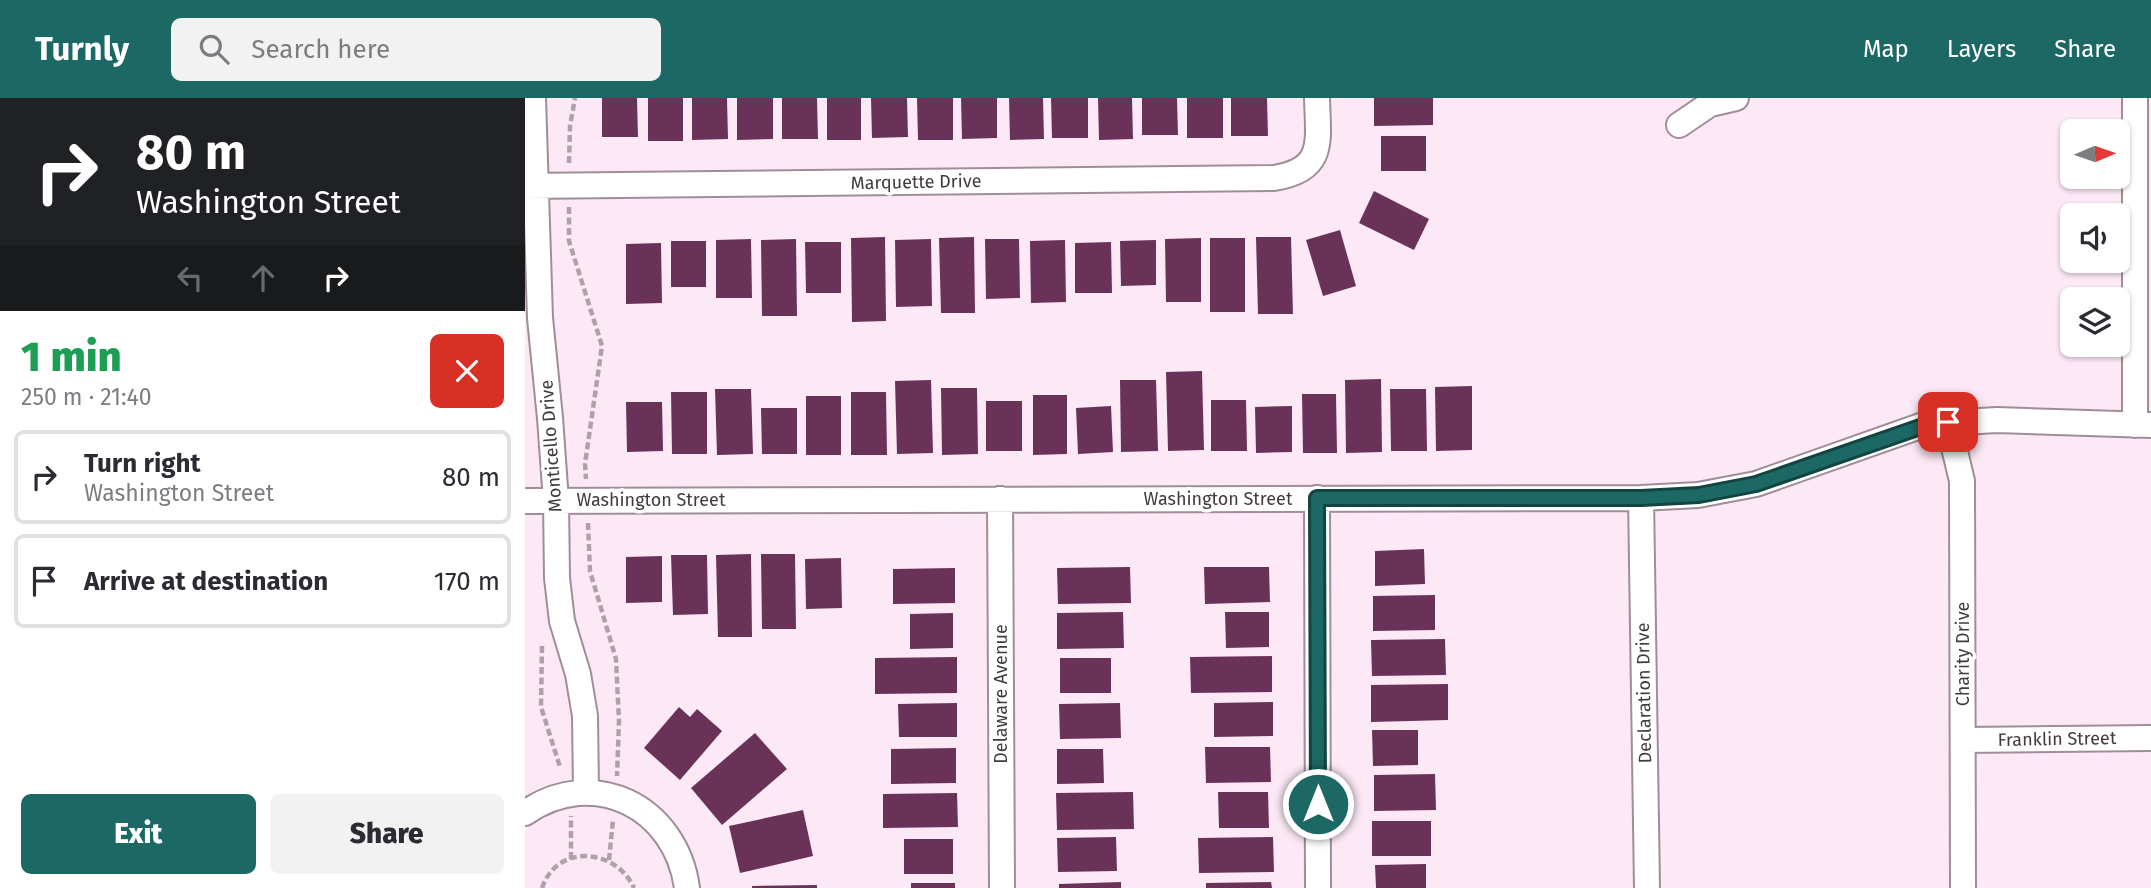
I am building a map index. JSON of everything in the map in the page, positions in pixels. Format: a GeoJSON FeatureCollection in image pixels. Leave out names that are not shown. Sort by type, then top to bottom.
{"type":"FeatureCollection","features":[{"type":"Feature","properties":{"kind":"street","name":"Monticello Drive"},"geometry":{"type":"LineString","coordinates":[[533,98],[530,186],[556,500],[557,578],[562,621],[578,674],[585,716],[586,792]]}},
{"type":"Feature","properties":{"kind":"street","name":"Marquette Drive"},"geometry":{"type":"LineString","coordinates":[[530,186],[1273,178],[1290,176],[1305,169],[1314,157],[1318,142],[1317,98]]}},
{"type":"Feature","properties":{"kind":"street"},"geometry":{"type":"LineString","coordinates":[[1679,125],[1710,104],[1736,98]]}},
{"type":"Feature","properties":{"kind":"street"},"geometry":{"type":"LineString","coordinates":[[2134,98],[2143,425]]}},
{"type":"Feature","properties":{"kind":"street","name":"Washington Street"},"geometry":{"type":"LineString","coordinates":[[525,501],[1641,498],[1699,495],[1756,484],[1926,425],[1997,420],[2143,425]]}},
{"type":"Feature","properties":{"kind":"street","name":"Charity Drive"},"geometry":{"type":"LineString","coordinates":[[1948,422],[1962,481],[1963,888]]}},
{"type":"Feature","properties":{"kind":"street"},"geometry":{"type":"LineString","coordinates":[[1317,498],[1318,888]]}},
{"type":"Feature","properties":{"kind":"street","name":"Declaration Drive"},"geometry":{"type":"LineString","coordinates":[[1641,498],[1647,888]]}},
{"type":"Feature","properties":{"kind":"street","name":"Delaware Avenue"},"geometry":{"type":"LineString","coordinates":[[1000,499],[1002,888]]}},
{"type":"Feature","properties":{"kind":"street","name":"Franklin Street"},"geometry":{"type":"LineString","coordinates":[[1964,740],[2151,738]]}},
{"type":"Feature","properties":{"kind":"street"},"geometry":{"type":"LineString","coordinates":[[525,813],[557,797],[586,792],[611,794],[633,804],[659,824],[677,849],[687,888]]}},
{"type":"Feature","properties":{"kind":"path"},"geometry":{"type":"LineString","coordinates":[[543,888],[552,871],[563,862],[591,856],[604,858],[617,865],[634,888]]}},
{"type":"Feature","properties":{"kind":"building"},"geometry":{"type":"Polygon","coordinates":[[[602,98],[637,98],[638,137],[602,137],[602,98]]]}},
{"type":"Feature","properties":{"kind":"building"},"geometry":{"type":"Polygon","coordinates":[[[648,98],[683,98],[683,141],[648,141],[648,98]]]}},
{"type":"Feature","properties":{"kind":"building"},"geometry":{"type":"Polygon","coordinates":[[[692,98],[727,98],[728,139],[692,140],[692,98]]]}},
{"type":"Feature","properties":{"kind":"building"},"geometry":{"type":"Polygon","coordinates":[[[737,98],[773,98],[773,139],[737,140],[737,98]]]}},
{"type":"Feature","properties":{"kind":"building"},"geometry":{"type":"Polygon","coordinates":[[[782,98],[817,98],[818,139],[782,139],[782,98]]]}},
{"type":"Feature","properties":{"kind":"building"},"geometry":{"type":"Polygon","coordinates":[[[827,98],[861,98],[861,140],[827,140],[827,98]]]}},
{"type":"Feature","properties":{"kind":"building"},"geometry":{"type":"Polygon","coordinates":[[[871,98],[907,98],[908,137],[872,138],[871,98]]]}},
{"type":"Feature","properties":{"kind":"building"},"geometry":{"type":"Polygon","coordinates":[[[917,98],[953,98],[953,140],[918,140],[917,98]]]}},
{"type":"Feature","properties":{"kind":"building"},"geometry":{"type":"Polygon","coordinates":[[[961,98],[997,98],[997,138],[962,139],[961,98]]]}},
{"type":"Feature","properties":{"kind":"building"},"geometry":{"type":"Polygon","coordinates":[[[1009,98],[1043,98],[1044,139],[1010,140],[1009,98]]]}},
{"type":"Feature","properties":{"kind":"building"},"geometry":{"type":"Polygon","coordinates":[[[1051,98],[1088,98],[1088,138],[1052,138],[1051,98]]]}},
{"type":"Feature","properties":{"kind":"building"},"geometry":{"type":"Polygon","coordinates":[[[1098,98],[1132,98],[1133,139],[1099,140],[1098,98]]]}},
{"type":"Feature","properties":{"kind":"building"},"geometry":{"type":"Polygon","coordinates":[[[1142,98],[1177,98],[1178,135],[1142,135],[1142,98]]]}},
{"type":"Feature","properties":{"kind":"building"},"geometry":{"type":"Polygon","coordinates":[[[1187,98],[1223,98],[1223,138],[1187,138],[1187,98]]]}},
{"type":"Feature","properties":{"kind":"building"},"geometry":{"type":"Polygon","coordinates":[[[1231,98],[1267,98],[1268,136],[1231,136],[1231,98]]]}},
{"type":"Feature","properties":{"kind":"building"},"geometry":{"type":"Polygon","coordinates":[[[1374,98],[1433,98],[1433,125],[1374,126],[1374,98]]]}},
{"type":"Feature","properties":{"kind":"building"},"geometry":{"type":"Polygon","coordinates":[[[1381,136],[1426,136],[1426,171],[1381,171],[1381,136]]]}},
{"type":"Feature","properties":{"kind":"building"},"geometry":{"type":"Polygon","coordinates":[[[1374,191],[1429,219],[1414,250],[1359,223],[1374,191]]]}},
{"type":"Feature","properties":{"kind":"building"},"geometry":{"type":"Polygon","coordinates":[[[1340,230],[1356,286],[1323,296],[1306,240],[1340,230]]]}},
{"type":"Feature","properties":{"kind":"building"},"geometry":{"type":"Polygon","coordinates":[[[885,237],[886,321],[852,322],[851,238],[885,237]]]}},
{"type":"Feature","properties":{"kind":"building"},"geometry":{"type":"Polygon","coordinates":[[[974,237],[975,313],[941,313],[939,238],[974,237]]]}},
{"type":"Feature","properties":{"kind":"building"},"geometry":{"type":"Polygon","coordinates":[[[1256,237],[1291,237],[1293,314],[1258,314],[1256,237]]]}},
{"type":"Feature","properties":{"kind":"building"},"geometry":{"type":"Polygon","coordinates":[[[1201,238],[1201,302],[1166,302],[1165,239],[1201,238]]]}},
{"type":"Feature","properties":{"kind":"building"},"geometry":{"type":"Polygon","coordinates":[[[1210,238],[1245,238],[1245,312],[1210,312],[1210,238]]]}},
{"type":"Feature","properties":{"kind":"building"},"geometry":{"type":"Polygon","coordinates":[[[751,239],[752,298],[716,298],[716,240],[751,239]]]}},
{"type":"Feature","properties":{"kind":"building"},"geometry":{"type":"Polygon","coordinates":[[[796,239],[797,316],[762,316],[761,240],[796,239]]]}},
{"type":"Feature","properties":{"kind":"building"},"geometry":{"type":"Polygon","coordinates":[[[931,239],[932,306],[896,307],[895,240],[931,239]]]}},
{"type":"Feature","properties":{"kind":"building"},"geometry":{"type":"Polygon","coordinates":[[[985,239],[1019,239],[1020,298],[986,299],[985,239]]]}},
{"type":"Feature","properties":{"kind":"building"},"geometry":{"type":"Polygon","coordinates":[[[1065,240],[1066,302],[1031,303],[1030,241],[1065,240]]]}},
{"type":"Feature","properties":{"kind":"building"},"geometry":{"type":"Polygon","coordinates":[[[1156,240],[1156,285],[1121,286],[1120,241],[1156,240]]]}},
{"type":"Feature","properties":{"kind":"building"},"geometry":{"type":"Polygon","coordinates":[[[671,241],[706,241],[706,287],[671,287],[671,241]]]}},
{"type":"Feature","properties":{"kind":"building"},"geometry":{"type":"Polygon","coordinates":[[[805,242],[841,242],[841,293],[806,293],[805,242]]]}},
{"type":"Feature","properties":{"kind":"building"},"geometry":{"type":"Polygon","coordinates":[[[1111,242],[1112,293],[1075,293],[1075,243],[1111,242]]]}},
{"type":"Feature","properties":{"kind":"building"},"geometry":{"type":"Polygon","coordinates":[[[661,243],[662,303],[626,304],[626,244],[661,243]]]}},
{"type":"Feature","properties":{"kind":"building"},"geometry":{"type":"Polygon","coordinates":[[[1202,371],[1204,450],[1168,451],[1166,372],[1202,371]]]}},
{"type":"Feature","properties":{"kind":"building"},"geometry":{"type":"Polygon","coordinates":[[[1381,379],[1382,452],[1346,453],[1345,380],[1381,379]]]}},
{"type":"Feature","properties":{"kind":"building"},"geometry":{"type":"Polygon","coordinates":[[[931,380],[933,453],[897,454],[895,381],[931,380]]]}},
{"type":"Feature","properties":{"kind":"building"},"geometry":{"type":"Polygon","coordinates":[[[1120,380],[1156,380],[1158,451],[1121,452],[1120,380]]]}},
{"type":"Feature","properties":{"kind":"building"},"geometry":{"type":"Polygon","coordinates":[[[1472,386],[1472,450],[1436,451],[1435,387],[1472,386]]]}},
{"type":"Feature","properties":{"kind":"building"},"geometry":{"type":"Polygon","coordinates":[[[941,388],[977,388],[978,454],[942,455],[941,388]]]}},
{"type":"Feature","properties":{"kind":"building"},"geometry":{"type":"Polygon","coordinates":[[[715,389],[751,389],[753,454],[717,455],[715,389]]]}},
{"type":"Feature","properties":{"kind":"building"},"geometry":{"type":"Polygon","coordinates":[[[1390,389],[1426,389],[1427,451],[1391,451],[1390,389]]]}},
{"type":"Feature","properties":{"kind":"building"},"geometry":{"type":"Polygon","coordinates":[[[671,392],[707,392],[707,454],[672,454],[671,392]]]}},
{"type":"Feature","properties":{"kind":"building"},"geometry":{"type":"Polygon","coordinates":[[[851,392],[886,392],[887,455],[851,455],[851,392]]]}},
{"type":"Feature","properties":{"kind":"building"},"geometry":{"type":"Polygon","coordinates":[[[1302,394],[1336,394],[1337,453],[1303,453],[1302,394]]]}},
{"type":"Feature","properties":{"kind":"building"},"geometry":{"type":"Polygon","coordinates":[[[1033,395],[1067,395],[1067,454],[1033,455],[1033,395]]]}},
{"type":"Feature","properties":{"kind":"building"},"geometry":{"type":"Polygon","coordinates":[[[806,396],[841,396],[841,455],[806,455],[806,396]]]}},
{"type":"Feature","properties":{"kind":"building"},"geometry":{"type":"Polygon","coordinates":[[[1211,400],[1246,400],[1247,451],[1211,451],[1211,400]]]}},
{"type":"Feature","properties":{"kind":"building"},"geometry":{"type":"Polygon","coordinates":[[[986,401],[1022,401],[1022,451],[986,451],[986,401]]]}},
{"type":"Feature","properties":{"kind":"building"},"geometry":{"type":"Polygon","coordinates":[[[626,402],[662,402],[663,451],[627,452],[626,402]]]}},
{"type":"Feature","properties":{"kind":"building"},"geometry":{"type":"Polygon","coordinates":[[[1111,406],[1113,452],[1078,454],[1076,408],[1111,406]]]}},
{"type":"Feature","properties":{"kind":"building"},"geometry":{"type":"Polygon","coordinates":[[[1292,406],[1292,452],[1256,453],[1255,407],[1292,406]]]}},
{"type":"Feature","properties":{"kind":"building"},"geometry":{"type":"Polygon","coordinates":[[[761,408],[797,408],[797,454],[762,454],[761,408]]]}},
{"type":"Feature","properties":{"kind":"building"},"geometry":{"type":"Polygon","coordinates":[[[1424,549],[1425,584],[1375,586],[1375,551],[1424,549]]]}},
{"type":"Feature","properties":{"kind":"building"},"geometry":{"type":"Polygon","coordinates":[[[751,554],[752,637],[718,637],[716,555],[751,554]]]}},
{"type":"Feature","properties":{"kind":"building"},"geometry":{"type":"Polygon","coordinates":[[[761,554],[795,554],[796,629],[762,629],[761,554]]]}},
{"type":"Feature","properties":{"kind":"building"},"geometry":{"type":"Polygon","coordinates":[[[671,555],[707,555],[708,614],[673,615],[671,555]]]}},
{"type":"Feature","properties":{"kind":"building"},"geometry":{"type":"Polygon","coordinates":[[[662,556],[662,602],[626,603],[626,557],[662,556]]]}},
{"type":"Feature","properties":{"kind":"building"},"geometry":{"type":"Polygon","coordinates":[[[841,558],[842,608],[806,609],[805,559],[841,558]]]}},
{"type":"Feature","properties":{"kind":"building"},"geometry":{"type":"Polygon","coordinates":[[[1130,567],[1131,603],[1058,604],[1057,568],[1130,567]]]}},
{"type":"Feature","properties":{"kind":"building"},"geometry":{"type":"Polygon","coordinates":[[[1204,567],[1269,567],[1270,602],[1205,604],[1204,567]]]}},
{"type":"Feature","properties":{"kind":"building"},"geometry":{"type":"Polygon","coordinates":[[[955,568],[955,603],[893,604],[893,569],[955,568]]]}},
{"type":"Feature","properties":{"kind":"building"},"geometry":{"type":"Polygon","coordinates":[[[1435,595],[1435,630],[1373,631],[1373,596],[1435,595]]]}},
{"type":"Feature","properties":{"kind":"building"},"geometry":{"type":"Polygon","coordinates":[[[1123,612],[1124,648],[1057,649],[1057,613],[1123,612]]]}},
{"type":"Feature","properties":{"kind":"building"},"geometry":{"type":"Polygon","coordinates":[[[1225,612],[1269,612],[1269,647],[1226,648],[1225,612]]]}},
{"type":"Feature","properties":{"kind":"building"},"geometry":{"type":"Polygon","coordinates":[[[953,613],[953,648],[910,649],[910,614],[953,613]]]}},
{"type":"Feature","properties":{"kind":"building"},"geometry":{"type":"Polygon","coordinates":[[[1445,639],[1446,675],[1372,676],[1371,640],[1445,639]]]}},
{"type":"Feature","properties":{"kind":"building"},"geometry":{"type":"Polygon","coordinates":[[[1272,656],[1272,692],[1191,693],[1190,657],[1272,656]]]}},
{"type":"Feature","properties":{"kind":"building"},"geometry":{"type":"Polygon","coordinates":[[[957,657],[957,693],[875,694],[875,658],[957,657]]]}},
{"type":"Feature","properties":{"kind":"building"},"geometry":{"type":"Polygon","coordinates":[[[1060,658],[1111,658],[1111,693],[1060,693],[1060,658]]]}},
{"type":"Feature","properties":{"kind":"building"},"geometry":{"type":"Polygon","coordinates":[[[1448,684],[1448,720],[1371,722],[1371,685],[1448,684]]]}},
{"type":"Feature","properties":{"kind":"building"},"geometry":{"type":"Polygon","coordinates":[[[1273,702],[1273,736],[1214,737],[1214,703],[1273,702]]]}},
{"type":"Feature","properties":{"kind":"building"},"geometry":{"type":"Polygon","coordinates":[[[957,703],[957,737],[899,737],[898,704],[957,703]]]}},
{"type":"Feature","properties":{"kind":"building"},"geometry":{"type":"Polygon","coordinates":[[[1120,703],[1121,738],[1060,739],[1059,704],[1120,703]]]}},
{"type":"Feature","properties":{"kind":"building"},"geometry":{"type":"Polygon","coordinates":[[[679,707],[690,717],[697,709],[722,731],[680,780],[644,748],[679,707]]]}},
{"type":"Feature","properties":{"kind":"building"},"geometry":{"type":"Polygon","coordinates":[[[1372,730],[1418,730],[1418,765],[1373,766],[1372,730]]]}},
{"type":"Feature","properties":{"kind":"building"},"geometry":{"type":"Polygon","coordinates":[[[755,733],[787,769],[722,825],[691,788],[755,733]]]}},
{"type":"Feature","properties":{"kind":"building"},"geometry":{"type":"Polygon","coordinates":[[[1205,747],[1270,747],[1271,782],[1206,783],[1205,747]]]}},
{"type":"Feature","properties":{"kind":"building"},"geometry":{"type":"Polygon","coordinates":[[[956,748],[956,783],[891,784],[891,749],[956,748]]]}},
{"type":"Feature","properties":{"kind":"building"},"geometry":{"type":"Polygon","coordinates":[[[1057,749],[1103,749],[1104,783],[1057,784],[1057,749]]]}},
{"type":"Feature","properties":{"kind":"building"},"geometry":{"type":"Polygon","coordinates":[[[1435,774],[1436,810],[1374,811],[1374,775],[1435,774]]]}},
{"type":"Feature","properties":{"kind":"building"},"geometry":{"type":"Polygon","coordinates":[[[1133,792],[1134,829],[1057,830],[1056,793],[1133,792]]]}},
{"type":"Feature","properties":{"kind":"building"},"geometry":{"type":"Polygon","coordinates":[[[1218,792],[1268,792],[1269,828],[1219,828],[1218,792]]]}},
{"type":"Feature","properties":{"kind":"building"},"geometry":{"type":"Polygon","coordinates":[[[957,793],[958,827],[883,828],[883,794],[957,793]]]}},
{"type":"Feature","properties":{"kind":"building"},"geometry":{"type":"Polygon","coordinates":[[[803,810],[813,856],[740,873],[729,826],[803,810]]]}},
{"type":"Feature","properties":{"kind":"building"},"geometry":{"type":"Polygon","coordinates":[[[1372,821],[1431,821],[1431,856],[1372,856],[1372,821]]]}},
{"type":"Feature","properties":{"kind":"building"},"geometry":{"type":"Polygon","coordinates":[[[1116,837],[1117,871],[1058,872],[1057,838],[1116,837]]]}},
{"type":"Feature","properties":{"kind":"building"},"geometry":{"type":"Polygon","coordinates":[[[1273,837],[1274,872],[1199,873],[1198,838],[1273,837]]]}},
{"type":"Feature","properties":{"kind":"building"},"geometry":{"type":"Polygon","coordinates":[[[904,839],[953,839],[953,874],[904,874],[904,839]]]}},
{"type":"Feature","properties":{"kind":"building"},"geometry":{"type":"Polygon","coordinates":[[[1426,864],[1426,888],[1376,888],[1375,865],[1426,864]]]}},
{"type":"Feature","properties":{"kind":"building"},"geometry":{"type":"Polygon","coordinates":[[[1121,882],[1121,888],[1059,888],[1059,884],[1121,882]]]}},
{"type":"Feature","properties":{"kind":"building"},"geometry":{"type":"Polygon","coordinates":[[[1271,882],[1272,888],[1206,888],[1206,883],[1271,882]]]}},
{"type":"Feature","properties":{"kind":"building"},"geometry":{"type":"Polygon","coordinates":[[[911,883],[955,883],[955,888],[911,888],[911,883]]]}},
{"type":"Feature","properties":{"kind":"building"},"geometry":{"type":"Polygon","coordinates":[[[817,885],[817,888],[752,888],[752,886],[817,885]]]}},
{"type":"Feature","properties":{"kind":"route"},"geometry":{"type":"LineString","coordinates":[[1318,804],[1317,498],[1641,498],[1699,495],[1756,484],[1926,425],[1948,422]]}}]}
